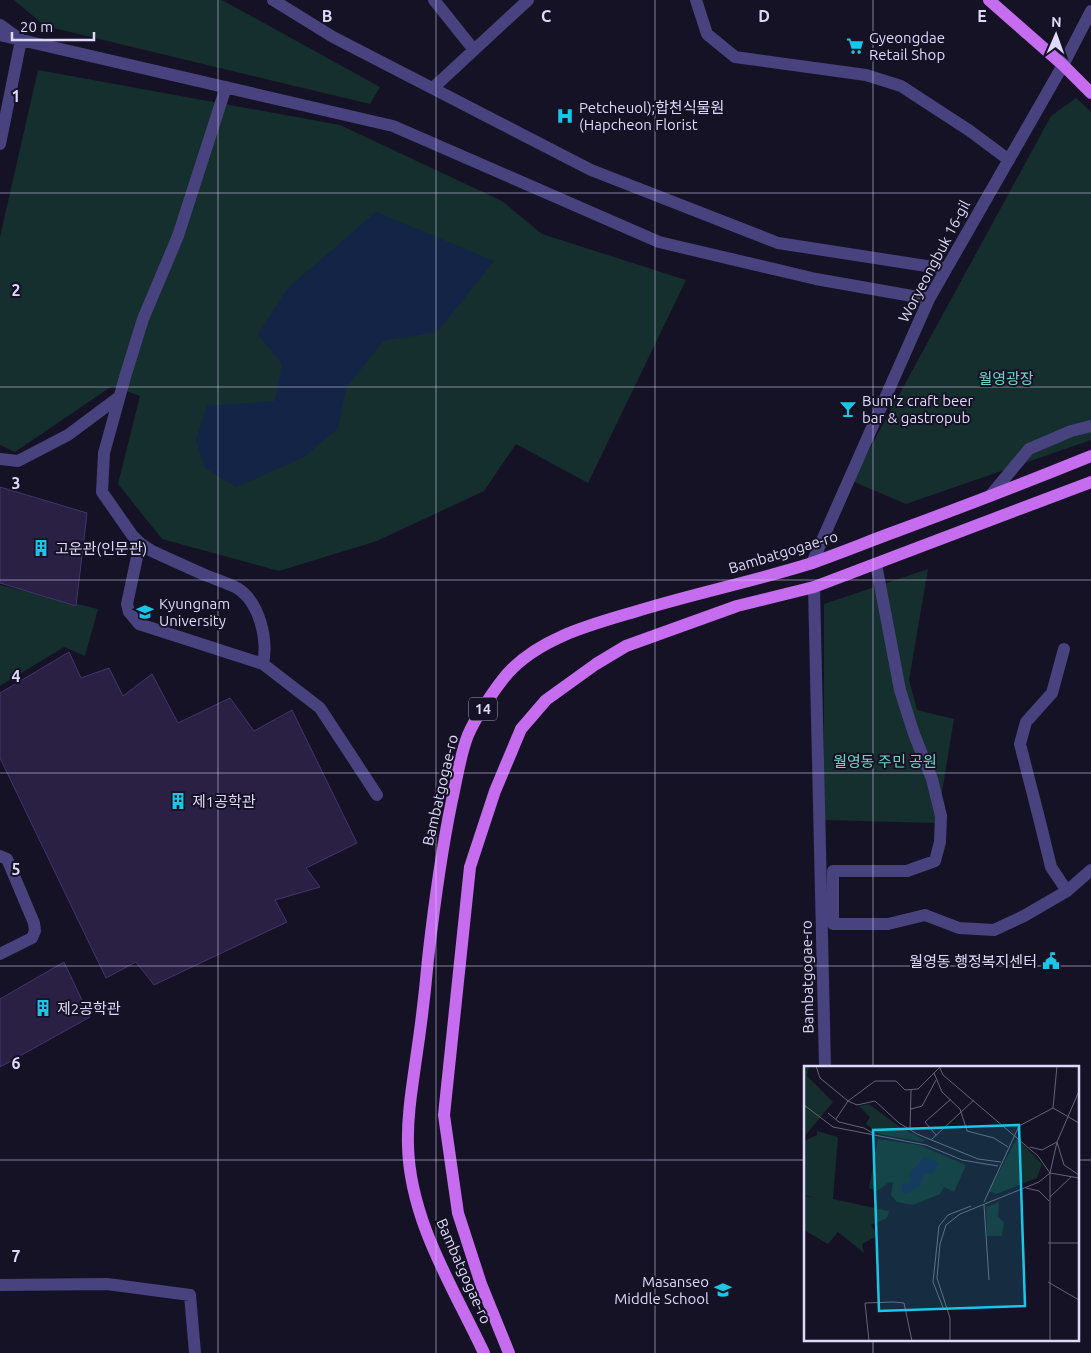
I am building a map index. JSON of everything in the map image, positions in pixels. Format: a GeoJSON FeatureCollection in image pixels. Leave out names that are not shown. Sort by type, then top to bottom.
{"type":"FeatureCollection","features":[{"type":"Feature","properties":{"kind":"main road"},"geometry":{"type":"LineString","coordinates":[[989,0],[1063,65],[1091,93]]}},
{"type":"Feature","properties":{"kind":"main road","name":"Bambatgogae-ro"},"geometry":{"type":"LineString","coordinates":[[484,1353],[446,1278],[429,1239],[416,1196],[408,1146],[410,1106],[446,832],[456,780],[468,734],[487,702],[508,673],[523,660],[564,635],[650,607],[812,563],[1091,456]]}},
{"type":"Feature","properties":{"kind":"main road","name":"Bambatgogae-ro"},"geometry":{"type":"LineString","coordinates":[[509,1353],[482,1284],[458,1213],[444,1115],[470,867],[495,791],[521,729],[546,700],[596,664],[626,646],[737,606],[814,587],[1091,482]]}},
{"type":"Feature","properties":{"kind":"street"},"geometry":{"type":"LineString","coordinates":[[434,0],[474,50]]}},
{"type":"Feature","properties":{"kind":"street"},"geometry":{"type":"LineString","coordinates":[[433,88],[528,0]]}},
{"type":"Feature","properties":{"kind":"street"},"geometry":{"type":"LineString","coordinates":[[696,0],[707,34],[735,57],[866,75],[901,86],[970,131],[1009,160]]}},
{"type":"Feature","properties":{"kind":"street"},"geometry":{"type":"LineString","coordinates":[[278,2],[334,36],[591,170],[778,243],[946,269]]}},
{"type":"Feature","properties":{"kind":"street","name":"Woryeongbuk 16-gil"},"geometry":{"type":"LineString","coordinates":[[812,563],[929,299],[1063,65],[1091,12]]}},
{"type":"Feature","properties":{"kind":"street"},"geometry":{"type":"LineString","coordinates":[[0,25],[21,40]]}},
{"type":"Feature","properties":{"kind":"street"},"geometry":{"type":"LineString","coordinates":[[0,35],[393,126],[659,242],[816,279],[929,299]]}},
{"type":"Feature","properties":{"kind":"street"},"geometry":{"type":"LineString","coordinates":[[0,144],[21,40]]}},
{"type":"Feature","properties":{"kind":"street"},"geometry":{"type":"LineString","coordinates":[[226,88],[178,236],[143,319],[119,397],[104,453],[102,492],[132,535],[140,543],[152,551],[238,589],[250,601],[264,634],[266,653],[263,664]]}},
{"type":"Feature","properties":{"kind":"street"},"geometry":{"type":"LineString","coordinates":[[0,459],[18,461],[68,435],[119,397]]}},
{"type":"Feature","properties":{"kind":"street"},"geometry":{"type":"LineString","coordinates":[[990,496],[1029,449],[1091,426]]}},
{"type":"Feature","properties":{"kind":"street"},"geometry":{"type":"LineString","coordinates":[[140,543],[127,604],[128,612],[139,624],[263,664],[320,708],[377,796]]}},
{"type":"Feature","properties":{"kind":"street"},"geometry":{"type":"LineString","coordinates":[[876,564],[900,690],[914,734],[932,779],[941,816],[940,842],[936,860],[907,871],[833,871],[833,924],[888,924],[925,915],[959,928],[994,930],[1024,916],[1067,891],[1091,870]]}},
{"type":"Feature","properties":{"kind":"street","name":"Bambatgogae-ro"},"geometry":{"type":"LineString","coordinates":[[814,587],[825,1066]]}},
{"type":"Feature","properties":{"kind":"street"},"geometry":{"type":"LineString","coordinates":[[1064,649],[1052,693],[1026,722],[1020,744],[1051,867],[1067,891]]}},
{"type":"Feature","properties":{"kind":"street"},"geometry":{"type":"LineString","coordinates":[[0,856],[6,859],[36,931],[32,938],[0,954]]}},
{"type":"Feature","properties":{"kind":"street"},"geometry":{"type":"LineString","coordinates":[[0,1285],[107,1284],[190,1295],[195,1353]]}},
{"type":"Feature","properties":{"kind":"green space"},"geometry":{"type":"Polygon","coordinates":[[[14,0],[222,0],[380,87],[370,104],[45,26],[14,0]]]}},
{"type":"Feature","properties":{"kind":"green space"},"geometry":{"type":"Polygon","coordinates":[[[38,70],[340,125],[502,201],[542,234],[686,280],[588,483],[516,444],[484,491],[377,541],[279,571],[162,539],[118,484],[140,396],[112,386],[15,452],[0,445],[0,237],[38,70]]]}},
{"type":"Feature","properties":{"kind":"green space","name":"월영광장"},"geometry":{"type":"Polygon","coordinates":[[[1076,98],[1091,112],[1091,440],[906,504],[852,481],[1051,116],[1076,98]]]}},
{"type":"Feature","properties":{"kind":"green space","name":"월영동 주민 공원"},"geometry":{"type":"Polygon","coordinates":[[[928,569],[909,680],[917,710],[954,719],[937,823],[824,820],[824,604],[928,569]]]}},
{"type":"Feature","properties":{"kind":"green space"},"geometry":{"type":"Polygon","coordinates":[[[0,585],[98,609],[85,656],[64,647],[0,686],[0,585]]]}},
{"type":"Feature","properties":{"kind":"water"},"geometry":{"type":"Polygon","coordinates":[[[376,212],[494,261],[437,332],[383,341],[346,388],[338,428],[304,457],[236,487],[205,468],[196,440],[207,406],[275,401],[282,364],[258,334],[288,288],[376,212]]]}},
{"type":"Feature","properties":{"kind":"building","name":"고운관(인문관)"},"geometry":{"type":"Polygon","coordinates":[[[0,487],[87,513],[76,606],[0,583],[0,487]]]}},
{"type":"Feature","properties":{"kind":"building","name":"제1공학관"},"geometry":{"type":"Polygon","coordinates":[[[69,652],[81,678],[109,668],[123,696],[152,674],[178,723],[230,698],[254,731],[292,710],[357,843],[306,868],[320,887],[275,900],[287,922],[154,985],[136,962],[106,978],[0,758],[0,693],[69,652]]]}},
{"type":"Feature","properties":{"kind":"building","name":"제2공학관"},"geometry":{"type":"Polygon","coordinates":[[[64,962],[90,1017],[0,1067],[0,999],[64,962]]]}},
{"type":"Feature","properties":{"kind":"place","name":"Gyeongdae Retail Shop"},"geometry":{"type":"Point","coordinates":[855,46]}},
{"type":"Feature","properties":{"kind":"place","name":"Petcheuol);합천식물원 (Hapcheon Florist"},"geometry":{"type":"Point","coordinates":[565,116]}},
{"type":"Feature","properties":{"kind":"place","name":"Bum'z craft beer bar & gastropub"},"geometry":{"type":"Point","coordinates":[848,409]}},
{"type":"Feature","properties":{"kind":"place","name":"고운관(인문관)"},"geometry":{"type":"Point","coordinates":[41,548]}},
{"type":"Feature","properties":{"kind":"place","name":"Kyungnam University"},"geometry":{"type":"Point","coordinates":[145,612]}},
{"type":"Feature","properties":{"kind":"place","name":"제1공학관"},"geometry":{"type":"Point","coordinates":[178,801]}},
{"type":"Feature","properties":{"kind":"place","name":"월영동 행정복지센터"},"geometry":{"type":"Point","coordinates":[1051,961]}},
{"type":"Feature","properties":{"kind":"place","name":"제2공학관"},"geometry":{"type":"Point","coordinates":[43,1008]}},
{"type":"Feature","properties":{"kind":"place","name":"Masanseo Middle School"},"geometry":{"type":"Point","coordinates":[723,1290]}}]}
